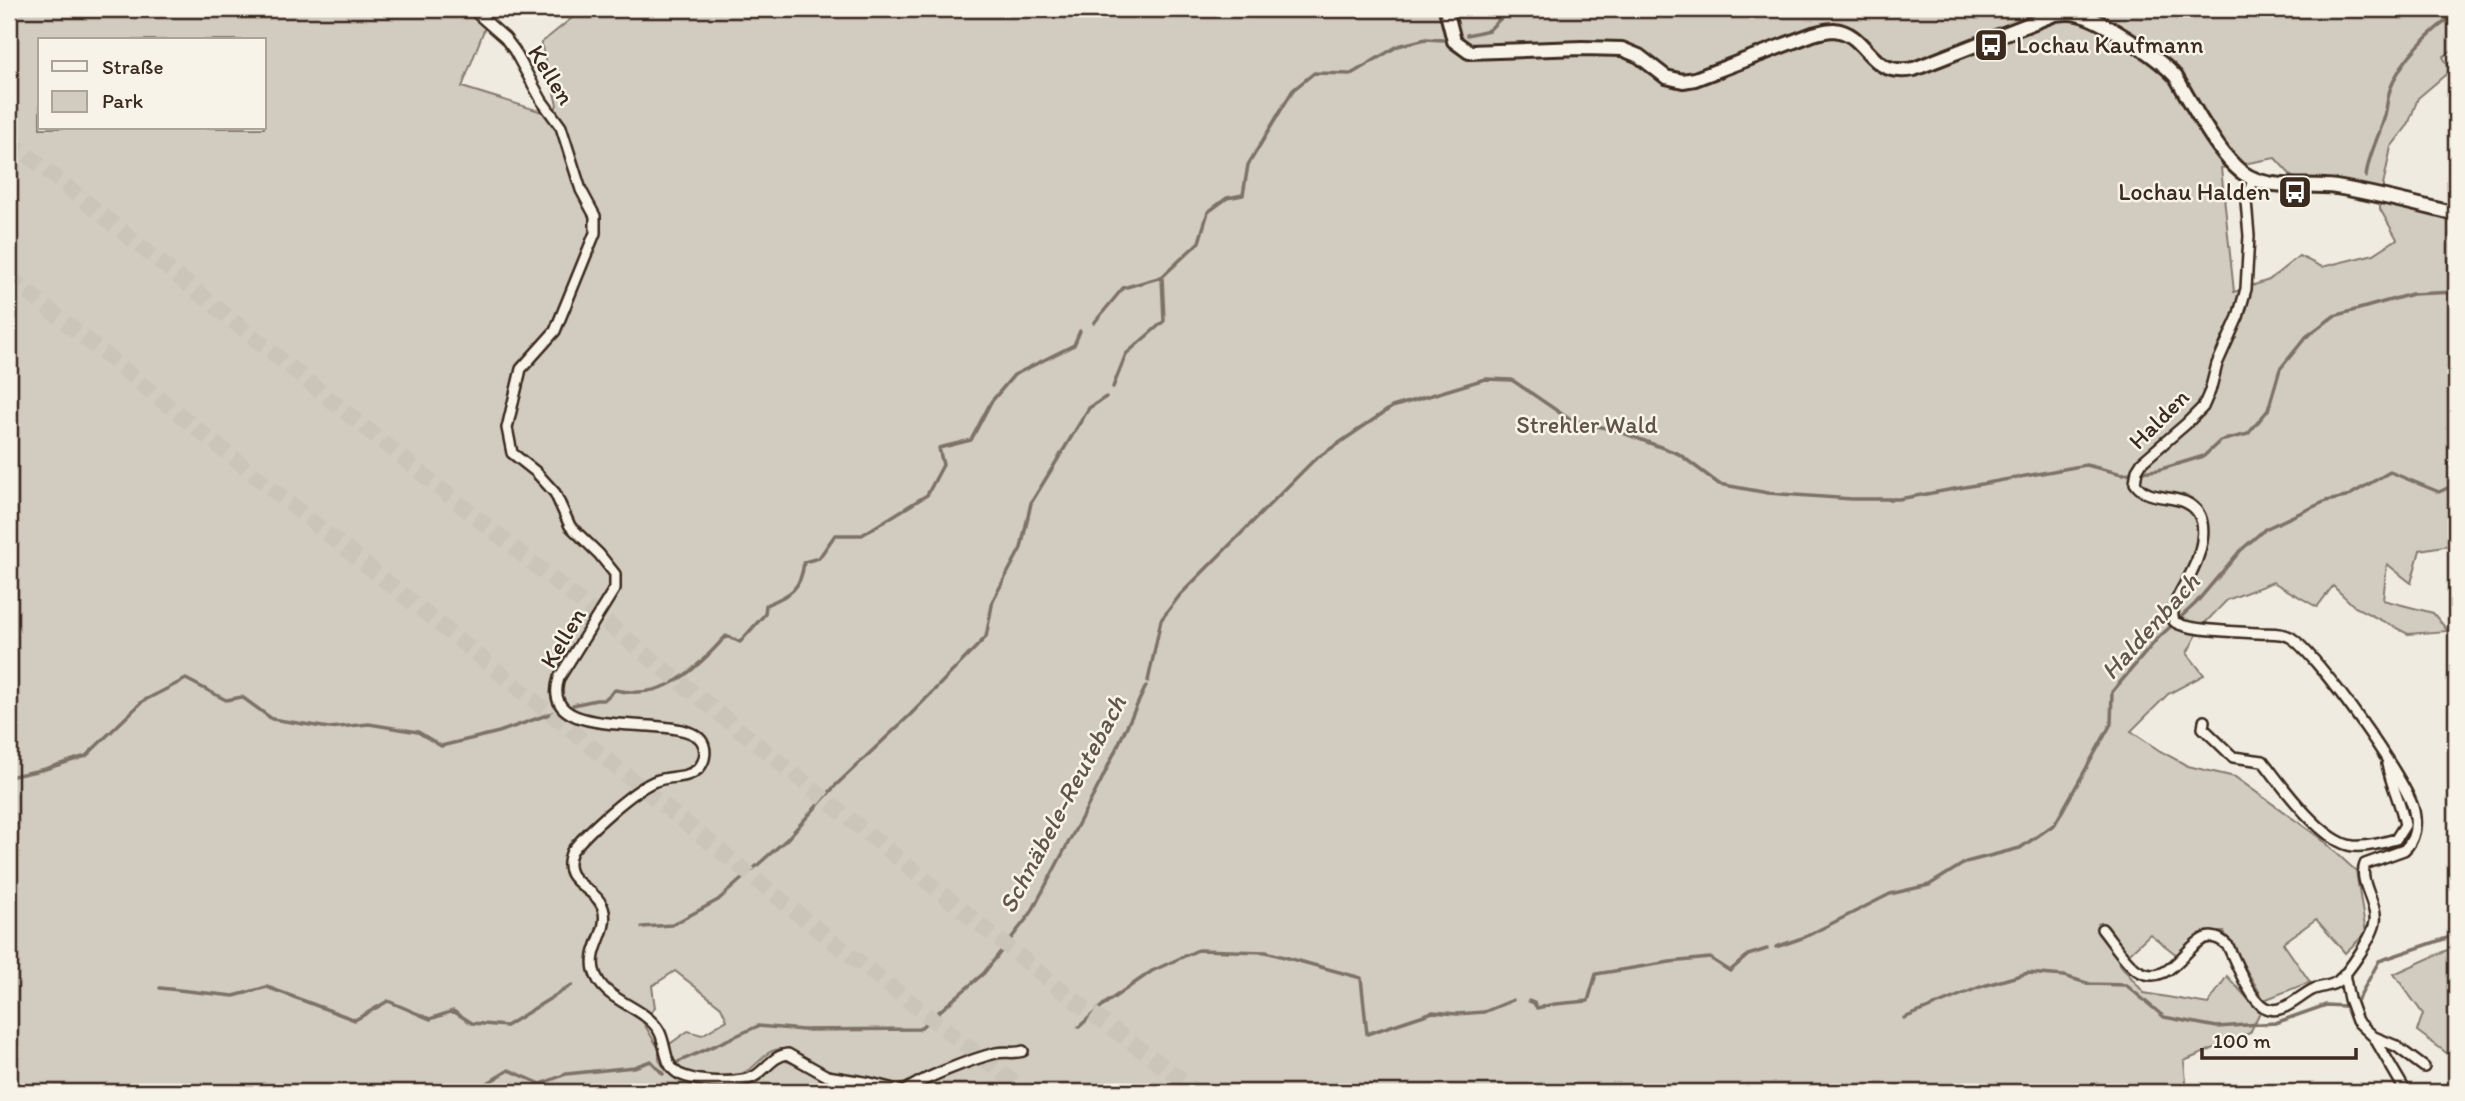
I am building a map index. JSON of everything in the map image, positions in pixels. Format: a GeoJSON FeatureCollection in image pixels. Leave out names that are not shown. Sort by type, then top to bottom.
{"type":"FeatureCollection","features":[{"type":"Feature","properties":{"kind":"street","name":"Kellen"},"geometry":{"type":"LineString","coordinates":[[472,9],[514,50],[542,101],[561,127],[582,190],[595,216],[596,225],[592,240],[555,331],[521,369],[508,428],[512,453],[536,472],[555,493],[570,526],[615,574],[615,588],[559,678],[556,687],[560,702],[568,713],[588,720],[686,730],[700,739],[705,753],[701,766],[688,775],[658,779],[640,789],[572,851],[569,859],[571,874],[600,901],[605,915],[594,955],[594,972],[610,993],[652,1022],[662,1038],[670,1066],[680,1074],[708,1080],[745,1080],[759,1075],[779,1055],[788,1054],[827,1076],[905,1092]]}},
{"type":"Feature","properties":{"kind":"street"},"geometry":{"type":"LineString","coordinates":[[1446,9],[1454,41],[1469,52],[1582,48],[1622,50],[1640,56],[1666,77],[1683,81],[1696,79],[1813,34],[1833,30],[1853,38],[1884,67],[1901,72],[2055,14],[2077,13],[2097,22],[2166,67],[2176,77],[2225,154],[2236,168],[2253,180],[2333,187],[2456,214]]}},
{"type":"Feature","properties":{"kind":"street","name":"Halden"},"geometry":{"type":"LineString","coordinates":[[2102,929],[2138,971],[2157,975],[2172,969],[2200,939],[2211,936],[2221,939],[2257,1001],[2271,1009],[2281,1009],[2314,988],[2336,983],[2344,974],[2371,936],[2375,920],[2363,869],[2368,862],[2404,850],[2412,840],[2414,832],[2415,811],[2412,802],[2386,759],[2318,662],[2288,636],[2179,625],[2172,616],[2173,609],[2197,561],[2203,538],[2203,524],[2186,502],[2149,494],[2137,486],[2135,477],[2142,462],[2203,407],[2210,391],[2217,364],[2238,317],[2246,289],[2249,236],[2246,201],[2253,180]]}},
{"type":"Feature","properties":{"kind":"street","name":"Halden"},"geometry":{"type":"LineString","coordinates":[[2204,721],[2203,728],[2233,757],[2263,761],[2326,835],[2351,846],[2374,845],[2396,839],[2405,825],[2402,806],[2390,781],[2386,759]]}},
{"type":"Feature","properties":{"kind":"street"},"geometry":{"type":"LineString","coordinates":[[2344,974],[2357,1021],[2374,1037],[2406,1092]]}},
{"type":"Feature","properties":{"kind":"street"},"geometry":{"type":"LineString","coordinates":[[2374,1037],[2396,1046],[2424,1067]]}},
{"type":"Feature","properties":{"kind":"street"},"geometry":{"type":"LineString","coordinates":[[905,1092],[919,1082],[975,1060],[997,1053],[1023,1051]]}},
{"type":"Feature","properties":{"kind":"green space","name":"Strehler Wald"},"geometry":{"type":"Polygon","coordinates":[[[9,9],[472,9],[487,22],[462,87],[552,115],[557,105],[541,43],[583,9],[2456,9],[2456,47],[2443,57],[2451,70],[2418,98],[2408,125],[2391,147],[2381,195],[2456,214],[2456,544],[2420,550],[2411,583],[2387,564],[2383,600],[2433,613],[2448,631],[2408,634],[2355,607],[2333,586],[2317,607],[2273,582],[2227,600],[2201,627],[2187,653],[2204,675],[2168,694],[2131,731],[2188,766],[2235,777],[2320,838],[2356,871],[2366,933],[2345,953],[2316,919],[2283,943],[2310,982],[2264,1000],[2224,932],[2204,932],[2178,956],[2150,934],[2119,963],[2144,993],[2208,1004],[2227,976],[2260,1012],[2250,1033],[2184,1061],[2187,1092],[925,1092],[920,1089],[972,1065],[978,1054],[897,1087],[849,1074],[841,1078],[784,1049],[769,1053],[750,1069],[718,1084],[692,1076],[680,1069],[667,1046],[688,1031],[702,1035],[727,1020],[721,1007],[675,971],[652,986],[655,1008],[643,1022],[659,1049],[659,1059],[662,1065],[702,1090],[729,1088],[767,1062],[779,1058],[844,1085],[867,1084],[891,1092],[9,1092],[9,9]],[[2275,158],[2221,168],[2234,292],[2269,280],[2299,256],[2322,267],[2374,254],[2397,239],[2380,209],[2380,196],[2299,184],[2275,158]]]}},
{"type":"Feature","properties":{"kind":"green space"},"geometry":{"type":"Polygon","coordinates":[[[2456,946],[2456,1060],[2417,1031],[2423,1014],[2394,974],[2456,946]]]}},
{"type":"Feature","properties":{"kind":"waterway"},"geometry":{"type":"LineString","coordinates":[[1467,35],[1489,30],[1505,14],[1523,9]]}},
{"type":"Feature","properties":{"kind":"waterway"},"geometry":{"type":"LineString","coordinates":[[2366,177],[2396,76],[2418,46],[2456,14]]}},
{"type":"Feature","properties":{"kind":"waterway"},"geometry":{"type":"LineString","coordinates":[[1094,323],[1123,288],[1162,277],[1199,242],[1208,212],[1227,198],[1243,195],[1248,165],[1293,90],[1314,73],[1351,74],[1398,46],[1426,39],[1443,40]]}},
{"type":"Feature","properties":{"kind":"waterway"},"geometry":{"type":"LineString","coordinates":[[1113,387],[1126,354],[1164,321],[1162,277]]}},
{"type":"Feature","properties":{"kind":"waterway","name":"Schnäbele-Reutebach"},"geometry":{"type":"LineString","coordinates":[[1148,681],[1161,620],[1180,595],[1314,460],[1392,407],[1485,379],[1512,380],[1569,419],[1618,431],[1679,454],[1719,484],[1768,493],[1852,499],[1899,499],[2086,465],[2122,474],[2158,470],[2204,456],[2220,441],[2248,434],[2268,410],[2280,369],[2306,337],[2334,316],[2412,294],[2456,292]]}},
{"type":"Feature","properties":{"kind":"waterway"},"geometry":{"type":"LineString","coordinates":[[573,705],[604,700],[615,690],[633,692],[664,687],[690,671],[726,636],[740,642],[765,614],[766,605],[793,590],[800,579],[804,562],[819,558],[835,535],[862,535],[927,495],[943,465],[939,448],[971,440],[991,402],[1014,375],[1074,345],[1080,331]]}},
{"type":"Feature","properties":{"kind":"waterway"},"geometry":{"type":"LineString","coordinates":[[642,927],[672,925],[718,900],[787,839],[835,786],[910,715],[986,637],[993,600],[1021,548],[1031,503],[1089,408],[1106,397]]}},
{"type":"Feature","properties":{"kind":"waterway","name":"Haldenbach"},"geometry":{"type":"LineString","coordinates":[[1776,947],[1805,937],[1890,894],[1929,885],[1966,862],[2020,848],[2055,824],[2111,724],[2112,692],[2157,639],[2195,604],[2240,551],[2265,529],[2326,501],[2346,497],[2390,472],[2439,492],[2456,484]]}},
{"type":"Feature","properties":{"kind":"waterway"},"geometry":{"type":"LineString","coordinates":[[9,777],[86,756],[143,701],[186,679],[226,700],[242,697],[272,719],[329,728],[369,724],[418,732],[441,746],[499,732],[558,711]]}},
{"type":"Feature","properties":{"kind":"waterway","name":"Schnäbele-Reutebach"},"geometry":{"type":"LineString","coordinates":[[678,1062],[758,1026],[803,1030],[919,1029],[984,973],[1031,913],[1100,783],[1146,686]]}},
{"type":"Feature","properties":{"kind":"waterway"},"geometry":{"type":"LineString","coordinates":[[1904,1018],[1980,987],[2028,973],[2064,976],[2090,984],[2126,985],[2164,1017],[2217,1027],[2275,1023],[2326,1005],[2344,1006],[2357,1001],[2379,961],[2456,935]]}},
{"type":"Feature","properties":{"kind":"waterway","name":"Haldenbach"},"geometry":{"type":"LineString","coordinates":[[1529,1001],[1537,1008],[1588,1001],[1596,974],[1670,962],[1710,958],[1730,971],[1748,955],[1767,949]]}},
{"type":"Feature","properties":{"kind":"waterway","name":"Haldenbach"},"geometry":{"type":"LineString","coordinates":[[1079,1027],[1103,1005],[1152,971],[1198,950],[1266,952],[1361,978],[1367,1034],[1433,1012],[1484,1012],[1513,1000]]}},
{"type":"Feature","properties":{"kind":"waterway"},"geometry":{"type":"LineString","coordinates":[[160,988],[234,996],[267,987],[355,1020],[388,1001],[430,1019],[453,1011],[472,1023],[506,1026],[572,985]]}},
{"type":"Feature","properties":{"kind":"waterway","name":"Schnäbele-Reutebach"},"geometry":{"type":"LineString","coordinates":[[473,1092],[509,1070],[541,1084],[566,1074],[634,1067],[651,1061],[663,1074]]}},
{"type":"Feature","properties":{"kind":"waterway","name":"Schnäbele-Reutebach"},"geometry":{"type":"LineString","coordinates":[[38,1092],[50,1087],[72,1087],[92,1092]]}},
{"type":"Feature","properties":{"kind":"tunnel"},"geometry":{"type":"LineString","coordinates":[[9,140],[1070,997],[1198,1092]]}},
{"type":"Feature","properties":{"kind":"tunnel"},"geometry":{"type":"LineString","coordinates":[[9,277],[832,941],[1026,1092]]}},
{"type":"Feature","properties":{"kind":"place","name":"Lochau Kaufmann"},"geometry":{"type":"Point","coordinates":[1991,45]}},
{"type":"Feature","properties":{"kind":"place","name":"Lochau Halden"},"geometry":{"type":"Point","coordinates":[2295,192]}}]}
